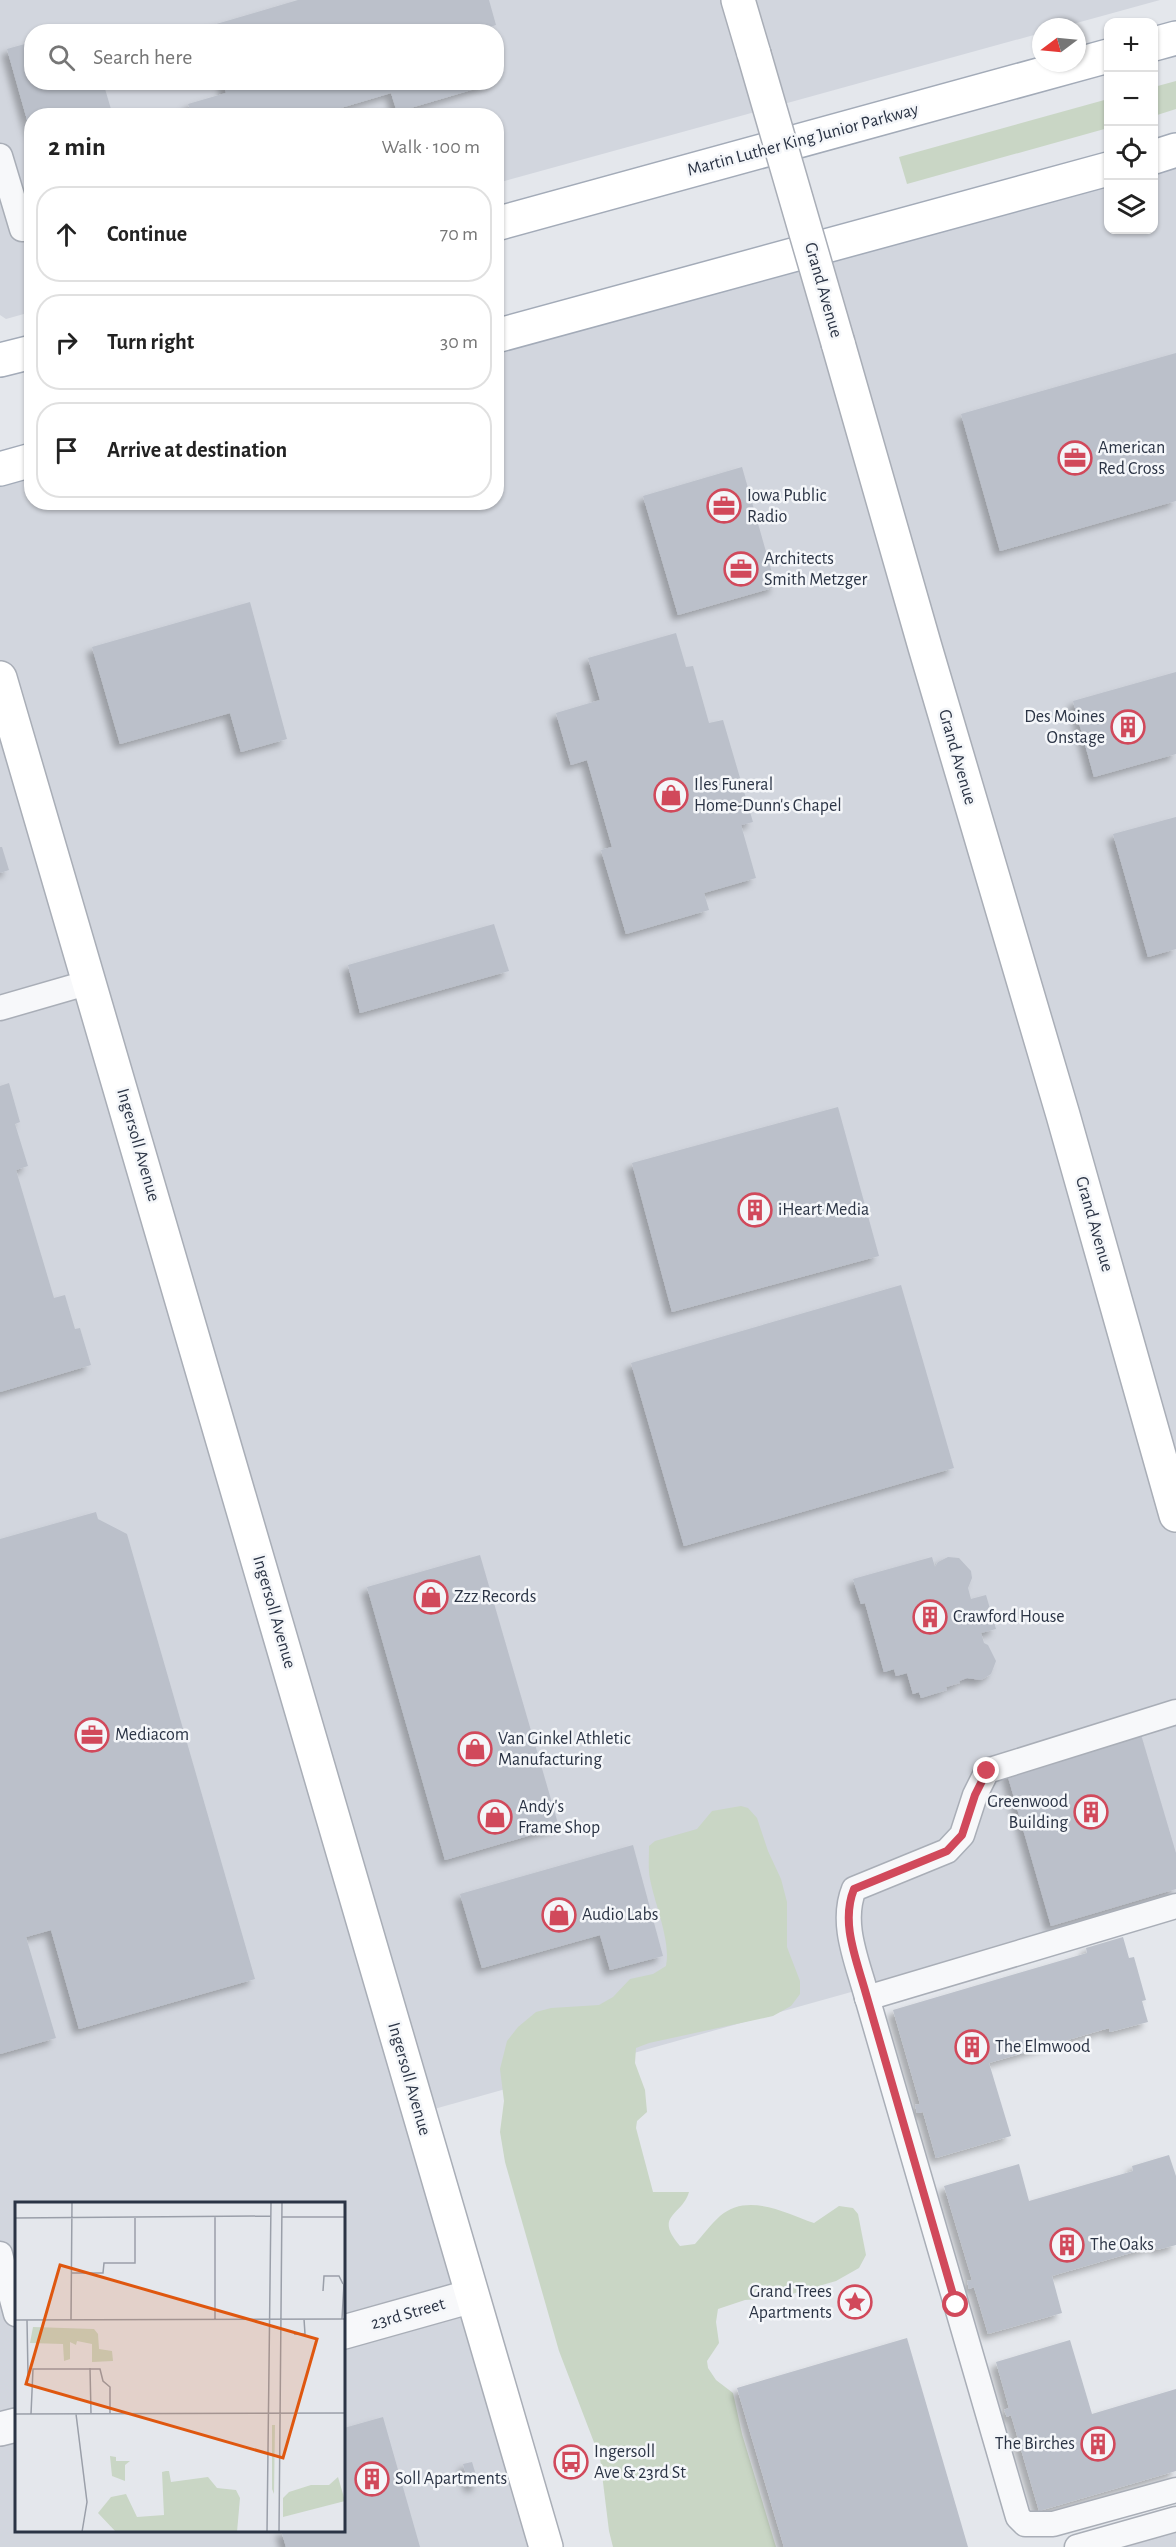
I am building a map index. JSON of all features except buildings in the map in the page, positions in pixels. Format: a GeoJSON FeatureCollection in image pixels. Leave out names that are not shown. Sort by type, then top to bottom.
{"type":"FeatureCollection","features":[{"type":"Feature","properties":{"kind":"main road","name":"Grand Avenue"},"geometry":{"type":"LineString","coordinates":[[738,0],[1068,1134],[1176,1515]]}},
{"type":"Feature","properties":{"kind":"main road"},"geometry":{"type":"LineString","coordinates":[[1158,43],[1176,38]]}},
{"type":"Feature","properties":{"kind":"main road","name":"Martin Luther King Junior Parkway"},"geometry":{"type":"LineString","coordinates":[[504,222],[1104,57]]}},
{"type":"Feature","properties":{"kind":"main road"},"geometry":{"type":"LineString","coordinates":[[1158,156],[1176,150]]}},
{"type":"Feature","properties":{"kind":"main road"},"geometry":{"type":"LineString","coordinates":[[504,334],[1104,170]]}},
{"type":"Feature","properties":{"kind":"main road"},"geometry":{"type":"LineString","coordinates":[[0,360],[24,354]]}},
{"type":"Feature","properties":{"kind":"main road"},"geometry":{"type":"LineString","coordinates":[[0,469],[24,462]]}},
{"type":"Feature","properties":{"kind":"main road","name":"Ingersoll Avenue"},"geometry":{"type":"LineString","coordinates":[[0,678],[546,2547]]}},
{"type":"Feature","properties":{"kind":"street","name":"23rd Street"},"geometry":{"type":"LineString","coordinates":[[345,2332],[472,2296]]}},
{"type":"Feature","properties":{"kind":"street"},"geometry":{"type":"LineString","coordinates":[[0,2429],[15,2425]]}},
{"type":"Feature","properties":{"kind":"lane"},"geometry":{"type":"LineString","coordinates":[[0,156],[22,230]]}},
{"type":"Feature","properties":{"kind":"lane"},"geometry":{"type":"LineString","coordinates":[[0,1008],[90,982]]}},
{"type":"Feature","properties":{"kind":"lane"},"geometry":{"type":"LineString","coordinates":[[1176,1712],[987,1771],[975,1795],[962,1835],[947,1851],[854,1889],[847,1905],[851,1939],[867,1998],[1018,2517],[1025,2524],[1053,2524],[1176,2490]]}},
{"type":"Feature","properties":{"kind":"lane"},"geometry":{"type":"LineString","coordinates":[[867,1998],[1176,1906]]}},
{"type":"Feature","properties":{"kind":"lane"},"geometry":{"type":"LineString","coordinates":[[0,2254],[15,2310]]}},
{"type":"Feature","properties":{"kind":"lane"},"geometry":{"type":"LineString","coordinates":[[1077,2547],[1176,2518]]}},
{"type":"Feature","properties":{"kind":"shaded area"},"geometry":{"type":"Polygon","coordinates":[[[0,0],[1160,0],[1086,20],[1086,18],[1032,18],[1032,35],[504,181],[504,108],[24,108],[24,314],[6,319],[0,315],[0,0]]]}},
{"type":"Feature","properties":{"kind":"shaded area"},"geometry":{"type":"Polygon","coordinates":[[[1176,150],[1176,1901],[420,2113],[546,2547],[0,2547],[0,469],[24,462],[24,510],[504,510],[504,334],[1104,170],[1104,234],[1158,234],[1158,156],[1176,150]]]}},
{"type":"Feature","properties":{"kind":"shaded area"},"geometry":{"type":"Polygon","coordinates":[[[1176,2519],[1176,2547],[1077,2547],[1176,2519]]]}},
{"type":"Feature","properties":{"kind":"green space"},"geometry":{"type":"Polygon","coordinates":[[[1176,81],[1176,109],[1158,115],[1158,86],[1176,81]]]}},
{"type":"Feature","properties":{"kind":"green space"},"geometry":{"type":"Polygon","coordinates":[[[1104,100],[1104,129],[907,184],[899,157],[1104,100]]]}},
{"type":"Feature","properties":{"kind":"green space"},"geometry":{"type":"Polygon","coordinates":[[[741,1806],[748,1808],[757,1818],[768,1851],[781,1879],[787,1902],[787,1947],[800,1981],[800,1994],[791,2006],[773,2016],[649,2043],[636,2048],[635,2063],[645,2090],[647,2112],[637,2121],[636,2128],[653,2192],[689,2192],[669,2222],[672,2236],[680,2246],[695,2244],[720,2216],[731,2209],[742,2206],[767,2207],[814,2223],[839,2206],[853,2208],[858,2214],[866,2255],[859,2268],[836,2281],[778,2298],[745,2300],[718,2309],[716,2322],[719,2343],[707,2361],[708,2368],[716,2380],[733,2393],[742,2434],[776,2547],[613,2547],[600,2458],[559,2351],[505,2162],[500,2132],[504,2101],[500,2069],[507,2041],[518,2027],[536,2012],[551,2008],[599,2005],[613,1997],[630,1979],[653,1974],[666,1966],[664,1934],[649,1875],[649,1846],[655,1841],[697,1829],[712,1811],[741,1806]]]}},
{"type":"Feature","properties":{"kind":"place","name":"American Red Cross"},"geometry":{"type":"Point","coordinates":[1075,458]}},
{"type":"Feature","properties":{"kind":"place","name":"Iowa Public Radio"},"geometry":{"type":"Point","coordinates":[724,506]}},
{"type":"Feature","properties":{"kind":"place","name":"Architects Smith Metzger"},"geometry":{"type":"Point","coordinates":[741,569]}},
{"type":"Feature","properties":{"kind":"place","name":"Des Moines Onstage"},"geometry":{"type":"Point","coordinates":[1128,727]}},
{"type":"Feature","properties":{"kind":"place","name":"Iles Funeral Home-Dunn's Chapel"},"geometry":{"type":"Point","coordinates":[671,795]}},
{"type":"Feature","properties":{"kind":"place","name":"iHeart Media"},"geometry":{"type":"Point","coordinates":[755,1210]}},
{"type":"Feature","properties":{"kind":"place","name":"Zzz Records"},"geometry":{"type":"Point","coordinates":[431,1597]}},
{"type":"Feature","properties":{"kind":"place","name":"Crawford House"},"geometry":{"type":"Point","coordinates":[930,1617]}},
{"type":"Feature","properties":{"kind":"place","name":"Mediacom"},"geometry":{"type":"Point","coordinates":[92,1735]}},
{"type":"Feature","properties":{"kind":"place","name":"Van Ginkel Athletic Manufacturing"},"geometry":{"type":"Point","coordinates":[475,1749]}},
{"type":"Feature","properties":{"kind":"place","name":"Greenwood Building"},"geometry":{"type":"Point","coordinates":[1091,1812]}},
{"type":"Feature","properties":{"kind":"place","name":"Andy's Frame Shop"},"geometry":{"type":"Point","coordinates":[495,1817]}},
{"type":"Feature","properties":{"kind":"place","name":"Audio Labs"},"geometry":{"type":"Point","coordinates":[559,1915]}},
{"type":"Feature","properties":{"kind":"place","name":"The Elmwood"},"geometry":{"type":"Point","coordinates":[972,2047]}},
{"type":"Feature","properties":{"kind":"place","name":"The Oaks"},"geometry":{"type":"Point","coordinates":[1067,2245]}},
{"type":"Feature","properties":{"kind":"place","name":"Grand Trees Apartments"},"geometry":{"type":"Point","coordinates":[855,2302]}},
{"type":"Feature","properties":{"kind":"place","name":"The Birches"},"geometry":{"type":"Point","coordinates":[1098,2444]}},
{"type":"Feature","properties":{"kind":"place","name":"Ingersoll Ave & 23rd St"},"geometry":{"type":"Point","coordinates":[571,2462]}},
{"type":"Feature","properties":{"kind":"place","name":"Soll Apartments"},"geometry":{"type":"Point","coordinates":[372,2479]}},
{"type":"Feature","properties":{"kind":"route"},"geometry":{"type":"LineString","coordinates":[[956,2305],[864,1987],[851,1939],[847,1905],[854,1889],[947,1851],[962,1835],[975,1795],[987,1771]]}}]}
